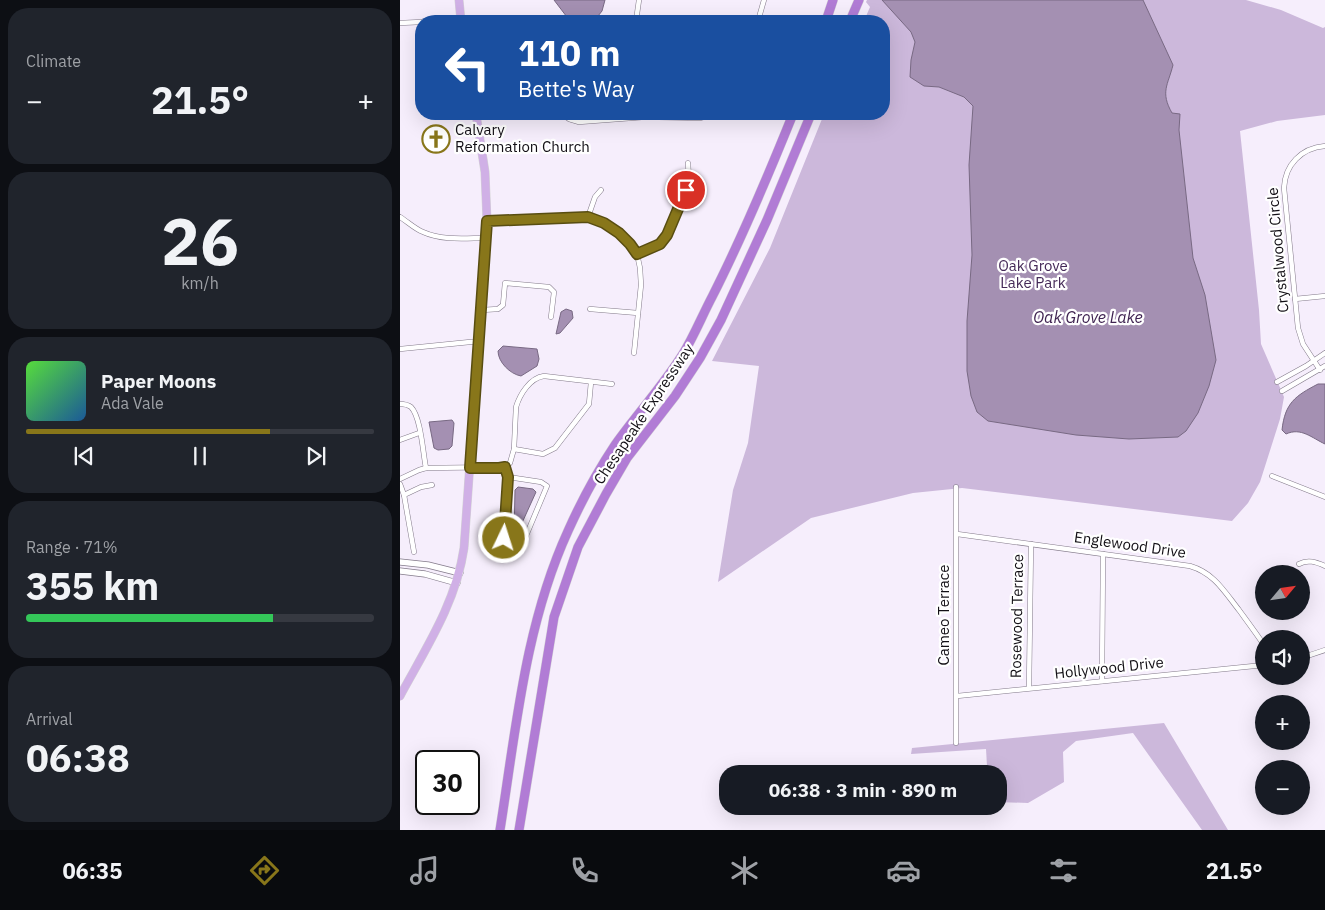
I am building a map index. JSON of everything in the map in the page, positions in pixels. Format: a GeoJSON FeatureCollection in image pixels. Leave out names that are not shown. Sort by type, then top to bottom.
{"type":"FeatureCollection","features":[{"type":"Feature","properties":{"kind":"highway"},"geometry":{"type":"LineString","coordinates":[[828,15],[833,0]]}},
{"type":"Feature","properties":{"kind":"highway"},"geometry":{"type":"LineString","coordinates":[[853,15],[859,0]]}},
{"type":"Feature","properties":{"kind":"highway","name":"Chesapeake Expressway"},"geometry":{"type":"LineString","coordinates":[[500,830],[530,643],[548,578],[567,532],[598,473],[615,446],[654,396],[684,351],[749,218],[790,120]]}},
{"type":"Feature","properties":{"kind":"highway","name":"Chesapeake Expressway"},"geometry":{"type":"LineString","coordinates":[[519,830],[554,617],[578,548],[627,458],[675,396],[721,320],[767,220],[809,120]]}},
{"type":"Feature","properties":{"kind":"main road"},"geometry":{"type":"LineString","coordinates":[[459,0],[460,15]]}},
{"type":"Feature","properties":{"kind":"main road"},"geometry":{"type":"LineString","coordinates":[[400,696],[440,623],[457,584],[464,548],[487,221],[486,179],[477,120]]}},
{"type":"Feature","properties":{"kind":"street"},"geometry":{"type":"LineString","coordinates":[[637,15],[639,0]]}},
{"type":"Feature","properties":{"kind":"street"},"geometry":{"type":"LineString","coordinates":[[760,15],[764,0]]}},
{"type":"Feature","properties":{"kind":"street"},"geometry":{"type":"LineString","coordinates":[[400,23],[415,22]]}},
{"type":"Feature","properties":{"kind":"street"},"geometry":{"type":"LineString","coordinates":[[573,120],[580,122],[606,120]]}},
{"type":"Feature","properties":{"kind":"street","name":"Crystalwood Circle"},"geometry":{"type":"LineString","coordinates":[[1320,370],[1299,335],[1284,180],[1286,172],[1296,158],[1311,149],[1325,146]]}},
{"type":"Feature","properties":{"kind":"street"},"geometry":{"type":"LineString","coordinates":[[637,254],[660,244],[667,235],[688,184],[688,163]]}},
{"type":"Feature","properties":{"kind":"street"},"geometry":{"type":"LineString","coordinates":[[588,217],[595,197],[601,190]]}},
{"type":"Feature","properties":{"kind":"street"},"geometry":{"type":"LineString","coordinates":[[400,217],[415,228],[433,236],[486,238]]}},
{"type":"Feature","properties":{"kind":"street"},"geometry":{"type":"LineString","coordinates":[[487,221],[588,217],[604,223],[619,233],[637,254],[641,276],[634,353]]}},
{"type":"Feature","properties":{"kind":"street"},"geometry":{"type":"LineString","coordinates":[[482,310],[498,310],[503,305],[505,283],[549,287],[554,292],[551,317]]}},
{"type":"Feature","properties":{"kind":"street"},"geometry":{"type":"LineString","coordinates":[[1295,299],[1325,296]]}},
{"type":"Feature","properties":{"kind":"street"},"geometry":{"type":"LineString","coordinates":[[590,309],[638,313]]}},
{"type":"Feature","properties":{"kind":"street"},"geometry":{"type":"LineString","coordinates":[[400,349],[480,341]]}},
{"type":"Feature","properties":{"kind":"street"},"geometry":{"type":"LineString","coordinates":[[1277,382],[1325,353]]}},
{"type":"Feature","properties":{"kind":"street"},"geometry":{"type":"LineString","coordinates":[[1282,391],[1325,366]]}},
{"type":"Feature","properties":{"kind":"street"},"geometry":{"type":"LineString","coordinates":[[400,479],[426,468],[505,467],[510,463],[514,449],[518,401],[529,384],[536,378],[544,376],[612,384]]}},
{"type":"Feature","properties":{"kind":"street"},"geometry":{"type":"LineString","coordinates":[[514,449],[543,454],[555,448],[589,404],[591,382]]}},
{"type":"Feature","properties":{"kind":"street"},"geometry":{"type":"LineString","coordinates":[[400,404],[406,404],[412,408],[416,416],[426,468]]}},
{"type":"Feature","properties":{"kind":"street"},"geometry":{"type":"LineString","coordinates":[[400,440],[420,433]]}},
{"type":"Feature","properties":{"kind":"street"},"geometry":{"type":"LineString","coordinates":[[505,467],[508,477],[504,538],[507,546],[515,548],[523,543],[547,486],[542,482],[508,477]]}},
{"type":"Feature","properties":{"kind":"street"},"geometry":{"type":"LineString","coordinates":[[1272,476],[1325,498]]}},
{"type":"Feature","properties":{"kind":"street"},"geometry":{"type":"LineString","coordinates":[[400,484],[404,495],[414,552]]}},
{"type":"Feature","properties":{"kind":"street"},"geometry":{"type":"LineString","coordinates":[[404,495],[421,487],[432,485]]}},
{"type":"Feature","properties":{"kind":"street","name":"Cameo Terrace"},"geometry":{"type":"LineString","coordinates":[[956,487],[956,743]]}},
{"type":"Feature","properties":{"kind":"street"},"geometry":{"type":"LineString","coordinates":[[400,522],[408,522]]}},
{"type":"Feature","properties":{"kind":"street","name":"Englewood Drive"},"geometry":{"type":"LineString","coordinates":[[957,534],[1190,566],[1205,571],[1219,583],[1255,633]]}},
{"type":"Feature","properties":{"kind":"street","name":"Rosewood Terrace"},"geometry":{"type":"LineString","coordinates":[[1029,688],[1031,544]]}},
{"type":"Feature","properties":{"kind":"street"},"geometry":{"type":"LineString","coordinates":[[1102,681],[1103,554]]}},
{"type":"Feature","properties":{"kind":"street"},"geometry":{"type":"LineString","coordinates":[[1299,564],[1312,561],[1325,566]]}},
{"type":"Feature","properties":{"kind":"street"},"geometry":{"type":"LineString","coordinates":[[400,562],[428,565],[460,573]]}},
{"type":"Feature","properties":{"kind":"street"},"geometry":{"type":"LineString","coordinates":[[400,571],[425,574],[457,584]]}},
{"type":"Feature","properties":{"kind":"street"},"geometry":{"type":"LineString","coordinates":[[1310,655],[1325,650]]}},
{"type":"Feature","properties":{"kind":"street","name":"Hollywood Drive"},"geometry":{"type":"LineString","coordinates":[[957,696],[1255,666]]}},
{"type":"Feature","properties":{"kind":"green space","name":"Oak Grove Lake Park"},"geometry":{"type":"Polygon","coordinates":[[[867,0],[1246,0],[1281,10],[1323,28],[1325,27],[1325,115],[1277,121],[1240,131],[1261,344],[1284,397],[1280,419],[1260,482],[1248,503],[1232,521],[962,488],[913,493],[811,518],[718,582],[733,490],[748,443],[759,366],[712,361],[770,248],[822,120],[890,120],[890,15],[867,15],[870,7],[866,2],[867,0]]]}},
{"type":"Feature","properties":{"kind":"green space"},"geometry":{"type":"Polygon","coordinates":[[[1164,723],[1228,830],[1202,830],[1133,733],[1076,741],[1063,752],[1064,782],[1028,803],[1007,802],[1007,765],[987,765],[986,749],[911,754],[912,748],[1164,723]]]}},
{"type":"Feature","properties":{"kind":"water"},"geometry":{"type":"Polygon","coordinates":[[[554,0],[605,0],[599,15],[565,15],[554,0]]]}},
{"type":"Feature","properties":{"kind":"water","name":"Oak Grove Lake"},"geometry":{"type":"Polygon","coordinates":[[[882,0],[1143,0],[1173,65],[1166,89],[1166,99],[1172,113],[1180,114],[1179,130],[1193,258],[1205,295],[1216,360],[1209,386],[1198,413],[1186,431],[1178,437],[1129,439],[1076,435],[988,421],[977,412],[971,396],[967,371],[967,321],[972,255],[969,165],[973,106],[964,97],[939,87],[924,86],[910,77],[915,42],[911,32],[882,0]]]}},
{"type":"Feature","properties":{"kind":"water"},"geometry":{"type":"Polygon","coordinates":[[[566,309],[572,311],[573,318],[560,333],[556,334],[561,312],[566,309]]]}},
{"type":"Feature","properties":{"kind":"water"},"geometry":{"type":"Polygon","coordinates":[[[503,346],[537,349],[539,359],[537,366],[521,376],[513,373],[505,367],[500,359],[498,351],[503,346]]]}},
{"type":"Feature","properties":{"kind":"water"},"geometry":{"type":"Polygon","coordinates":[[[1318,384],[1325,384],[1325,444],[1302,433],[1291,432],[1286,434],[1282,430],[1283,421],[1292,401],[1303,392],[1318,384]]]}},
{"type":"Feature","properties":{"kind":"water"},"geometry":{"type":"Polygon","coordinates":[[[452,420],[454,423],[452,446],[449,449],[438,450],[434,448],[429,422],[452,420]]]}},
{"type":"Feature","properties":{"kind":"water"},"geometry":{"type":"Polygon","coordinates":[[[518,487],[533,489],[536,492],[517,534],[514,536],[515,490],[518,487]]]}},
{"type":"Feature","properties":{"kind":"place","name":"Calvary Reformation Church"},"geometry":{"type":"Point","coordinates":[436,139]}},
{"type":"Feature","properties":{"kind":"route"},"geometry":{"type":"LineString","coordinates":[[504,538],[508,477],[505,467],[470,468],[487,221],[588,217],[604,223],[619,233],[637,254],[660,244],[667,235],[686,190]]}}]}
